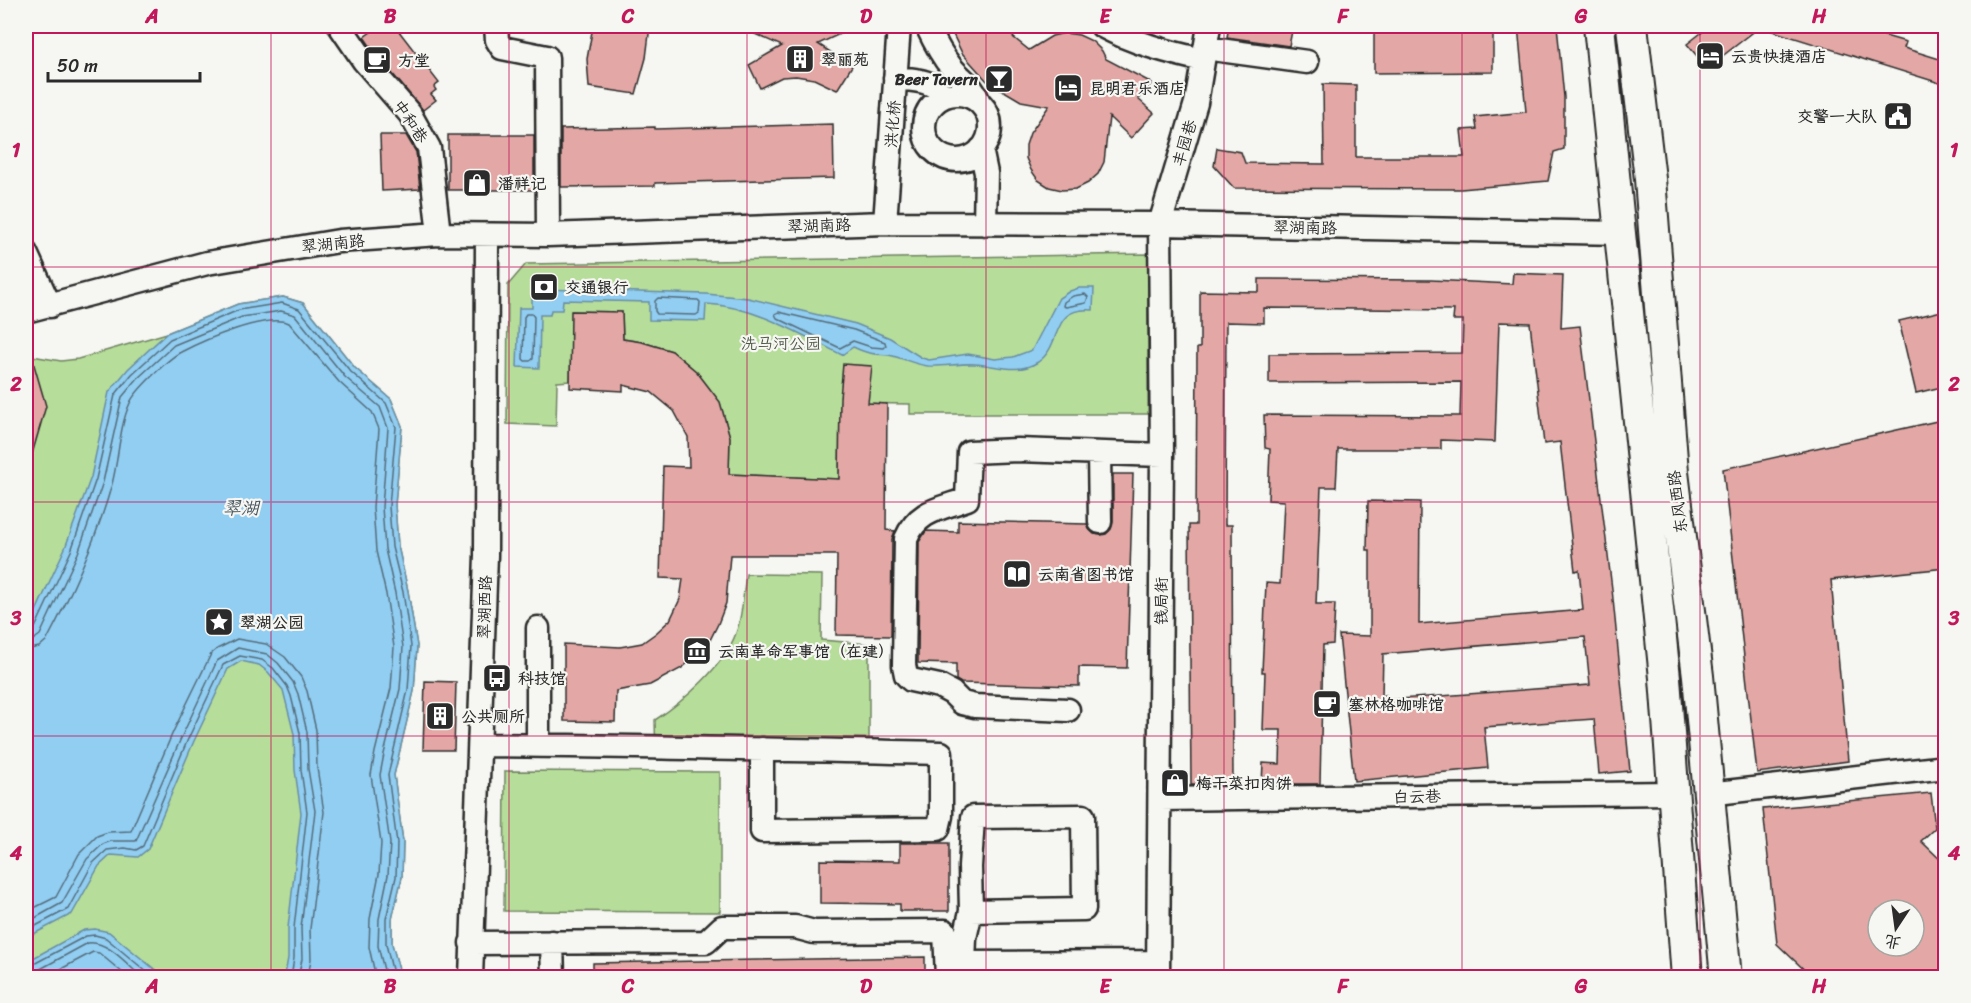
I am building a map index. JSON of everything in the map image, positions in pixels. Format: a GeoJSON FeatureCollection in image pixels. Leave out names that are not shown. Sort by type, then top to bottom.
{"type":"FeatureCollection","features":[{"type":"Feature","properties":{"kind":"main road","name":"东风西路"},"geometry":{"type":"LineString","coordinates":[[1599,26],[1664,667],[1687,978]]}},
{"type":"Feature","properties":{"kind":"main road","name":"东风西路"},"geometry":{"type":"LineString","coordinates":[[1632,26],[1650,179],[1673,472],[1698,676],[1726,978]]}},
{"type":"Feature","properties":{"kind":"street","name":"中和巷"},"geometry":{"type":"LineString","coordinates":[[340,26],[364,61],[410,114],[429,148],[439,234]]}},
{"type":"Feature","properties":{"kind":"street"},"geometry":{"type":"LineString","coordinates":[[496,26],[497,40],[502,48],[547,57],[548,235]]}},
{"type":"Feature","properties":{"kind":"street","name":"洪化桥"},"geometry":{"type":"LineString","coordinates":[[885,223],[899,26]]}},
{"type":"Feature","properties":{"kind":"street"},"geometry":{"type":"LineString","coordinates":[[927,26],[953,70],[975,91],[979,102],[985,109],[990,127],[988,137],[981,149],[970,157],[951,159],[934,151],[928,144],[923,126],[925,117],[935,101],[943,96],[962,94],[979,102]]}},
{"type":"Feature","properties":{"kind":"street"},"geometry":{"type":"LineString","coordinates":[[1102,26],[1124,38],[1160,50],[1307,62]]}},
{"type":"Feature","properties":{"kind":"street","name":"丰园巷"},"geometry":{"type":"LineString","coordinates":[[1160,224],[1196,103],[1209,26]]}},
{"type":"Feature","properties":{"kind":"street"},"geometry":{"type":"LineString","coordinates":[[895,78],[932,84],[943,96]]}},
{"type":"Feature","properties":{"kind":"street"},"geometry":{"type":"LineString","coordinates":[[981,149],[986,173],[985,224]]}},
{"type":"Feature","properties":{"kind":"street","name":"翠湖南路"},"geometry":{"type":"LineString","coordinates":[[26,311],[207,263],[339,241],[439,234],[548,235],[885,223],[1160,224],[1620,233]]}},
{"type":"Feature","properties":{"kind":"street","name":"钱局街"},"geometry":{"type":"LineString","coordinates":[[1158,970],[1162,455],[1160,224]]}},
{"type":"Feature","properties":{"kind":"street","name":"翠湖西路"},"geometry":{"type":"LineString","coordinates":[[471,978],[486,555],[487,236]]}},
{"type":"Feature","properties":{"kind":"street"},"geometry":{"type":"LineString","coordinates":[[26,253],[50,306]]}},
{"type":"Feature","properties":{"kind":"street"},"geometry":{"type":"LineString","coordinates":[[1068,710],[975,706],[962,703],[952,693],[939,686],[911,680],[906,675],[904,665],[906,539],[911,527],[922,515],[967,499],[969,452],[1018,450],[1162,455]]}},
{"type":"Feature","properties":{"kind":"street"},"geometry":{"type":"LineString","coordinates":[[1099,453],[1100,522]]}},
{"type":"Feature","properties":{"kind":"street"},"geometry":{"type":"LineString","coordinates":[[538,628],[538,745]]}},
{"type":"Feature","properties":{"kind":"street"},"geometry":{"type":"LineString","coordinates":[[480,745],[538,745],[762,749],[941,753],[941,816],[938,829],[762,831],[762,749]]}},
{"type":"Feature","properties":{"kind":"street"},"geometry":{"type":"LineString","coordinates":[[1708,794],[1946,768]]}},
{"type":"Feature","properties":{"kind":"street","name":"白云巷"},"geometry":{"type":"LineString","coordinates":[[1160,799],[1674,793]]}},
{"type":"Feature","properties":{"kind":"street"},"geometry":{"type":"LineString","coordinates":[[971,911],[1084,909],[1083,816],[973,817],[970,867],[971,911],[965,938],[964,963],[1158,970]]}},
{"type":"Feature","properties":{"kind":"street"},"geometry":{"type":"LineString","coordinates":[[471,943],[706,942],[722,927],[795,927],[814,932],[945,931],[947,978]]}},
{"type":"Feature","properties":{"kind":"street"},"geometry":{"type":"LineString","coordinates":[[552,942],[553,978]]}},
{"type":"Feature","properties":{"kind":"green space","name":"洗马河公园"},"geometry":{"type":"Polygon","coordinates":[[[1148,254],[1148,414],[910,414],[910,404],[840,403],[839,479],[729,474],[730,437],[720,402],[697,372],[672,351],[623,339],[622,312],[572,311],[570,381],[557,382],[556,426],[507,424],[508,285],[526,264],[1148,254]]]}},
{"type":"Feature","properties":{"kind":"green space","name":"翠湖"},"geometry":{"type":"Polygon","coordinates":[[[283,297],[303,303],[355,368],[391,399],[402,426],[395,505],[398,546],[417,646],[414,691],[394,775],[403,842],[402,877],[392,919],[392,944],[401,977],[26,978],[26,355],[61,361],[78,359],[167,333],[238,304],[283,297]]]}},
{"type":"Feature","properties":{"kind":"green space"},"geometry":{"type":"Polygon","coordinates":[[[746,574],[822,575],[821,640],[869,644],[869,759],[656,760],[655,720],[702,682],[723,658],[731,645],[740,619],[746,574]]]}},
{"type":"Feature","properties":{"kind":"green space"},"geometry":{"type":"Polygon","coordinates":[[[505,771],[720,772],[720,912],[504,911],[505,771]]]}},
{"type":"Feature","properties":{"kind":"water"},"geometry":{"type":"Polygon","coordinates":[[[1079,288],[1094,288],[1093,310],[1079,310],[1070,314],[1063,320],[1046,354],[1038,362],[1023,368],[969,364],[928,366],[893,356],[868,353],[853,347],[842,355],[776,322],[724,306],[706,304],[705,321],[649,320],[649,302],[563,300],[562,310],[551,310],[550,315],[540,315],[539,368],[517,367],[519,308],[532,308],[532,295],[541,296],[542,289],[706,294],[748,298],[856,324],[890,338],[929,360],[968,354],[995,359],[1013,357],[1032,350],[1059,298],[1079,288]]]}},
{"type":"Feature","properties":{"kind":"water","name":"翠湖"},"geometry":{"type":"Polygon","coordinates":[[[283,297],[303,303],[355,368],[391,399],[402,426],[395,505],[398,546],[417,646],[414,691],[394,775],[403,842],[402,877],[392,919],[392,944],[401,977],[283,977],[288,958],[288,928],[301,813],[295,770],[294,734],[283,690],[259,665],[241,661],[228,669],[194,741],[148,849],[138,857],[111,855],[99,866],[72,914],[26,938],[26,633],[65,548],[91,477],[109,392],[128,369],[167,333],[238,304],[283,297]]]}},
{"type":"Feature","properties":{"kind":"water"},"geometry":{"type":"Polygon","coordinates":[[[95,929],[109,932],[164,977],[26,977],[26,962],[84,930],[95,929]]]}},
{"type":"Feature","properties":{"kind":"building"},"geometry":{"type":"Polygon","coordinates":[[[387,26],[395,26],[439,83],[431,94],[436,100],[423,110],[364,37],[378,27],[381,30],[387,26]]]}},
{"type":"Feature","properties":{"kind":"building"},"geometry":{"type":"Polygon","coordinates":[[[593,26],[650,26],[646,58],[636,94],[589,87],[587,59],[593,26]]]}},
{"type":"Feature","properties":{"kind":"building","name":"翠丽苑"},"geometry":{"type":"Polygon","coordinates":[[[737,26],[857,26],[818,44],[852,66],[837,90],[814,79],[796,76],[782,77],[760,88],[749,65],[782,46],[737,26]]]}},
{"type":"Feature","properties":{"kind":"building"},"geometry":{"type":"Polygon","coordinates":[[[949,26],[1004,26],[1029,50],[1052,36],[1065,33],[1079,35],[1092,41],[1106,59],[1152,83],[1138,99],[1154,113],[1131,138],[1109,117],[1104,162],[1098,174],[1088,183],[1076,189],[1062,190],[1049,187],[1038,180],[1031,170],[1026,158],[1026,145],[1030,133],[1049,106],[1021,101],[987,81],[962,53],[949,26]]]}},
{"type":"Feature","properties":{"kind":"building"},"geometry":{"type":"Polygon","coordinates":[[[1229,26],[1293,26],[1289,46],[1227,37],[1229,26]]]}},
{"type":"Feature","properties":{"kind":"building"},"geometry":{"type":"Polygon","coordinates":[[[1518,26],[1557,26],[1564,97],[1564,149],[1554,152],[1548,181],[1461,189],[1234,188],[1214,166],[1217,148],[1241,152],[1245,163],[1324,164],[1323,84],[1356,85],[1356,157],[1464,157],[1461,130],[1477,129],[1475,117],[1526,112],[1518,26]]]}},
{"type":"Feature","properties":{"kind":"building","name":"云贵快捷酒店"},"geometry":{"type":"Polygon","coordinates":[[[1710,26],[1761,26],[1707,68],[1687,44],[1710,26]]]}},
{"type":"Feature","properties":{"kind":"building"},"geometry":{"type":"Polygon","coordinates":[[[1766,26],[1851,26],[1906,42],[1904,48],[1946,61],[1946,85],[1766,29],[1766,26]]]}},
{"type":"Feature","properties":{"kind":"building"},"geometry":{"type":"Polygon","coordinates":[[[1493,29],[1493,72],[1374,73],[1374,30],[1493,29]]]}},
{"type":"Feature","properties":{"kind":"building"},"geometry":{"type":"Polygon","coordinates":[[[833,124],[834,178],[655,183],[655,186],[561,187],[561,129],[833,124]]]}},
{"type":"Feature","properties":{"kind":"building"},"geometry":{"type":"Polygon","coordinates":[[[380,135],[406,135],[416,152],[420,189],[382,191],[380,135]]]}},
{"type":"Feature","properties":{"kind":"building"},"geometry":{"type":"Polygon","coordinates":[[[448,135],[534,135],[534,190],[448,190],[448,135]]]}},
{"type":"Feature","properties":{"kind":"building"},"geometry":{"type":"Polygon","coordinates":[[[1513,273],[1563,275],[1561,328],[1580,326],[1612,589],[1630,771],[1599,774],[1594,719],[1484,727],[1488,768],[1354,781],[1339,635],[1370,636],[1368,501],[1420,502],[1419,624],[1583,610],[1579,570],[1575,571],[1560,442],[1544,444],[1530,323],[1499,322],[1495,442],[1441,440],[1441,449],[1338,449],[1336,487],[1321,487],[1316,604],[1335,604],[1333,644],[1323,645],[1320,784],[1262,784],[1263,763],[1280,764],[1281,730],[1263,730],[1265,672],[1262,672],[1266,583],[1280,584],[1284,501],[1268,500],[1270,449],[1265,448],[1264,415],[1460,416],[1461,382],[1269,383],[1269,354],[1462,353],[1463,320],[1453,320],[1454,310],[1264,308],[1264,323],[1226,322],[1225,525],[1232,525],[1233,785],[1191,785],[1189,525],[1196,525],[1197,348],[1200,348],[1200,291],[1259,292],[1259,279],[1431,280],[1512,284],[1513,273]],[[1585,637],[1383,654],[1382,696],[1386,695],[1386,700],[1590,685],[1585,637]]]}},
{"type":"Feature","properties":{"kind":"building"},"geometry":{"type":"Polygon","coordinates":[[[1946,310],[1946,386],[1916,393],[1899,321],[1946,310]]]}},
{"type":"Feature","properties":{"kind":"building"},"geometry":{"type":"Polygon","coordinates":[[[571,311],[622,312],[623,339],[672,351],[697,372],[720,402],[730,437],[729,474],[839,479],[840,398],[843,364],[872,366],[868,403],[887,404],[886,530],[895,531],[892,539],[891,636],[836,635],[837,555],[730,555],[726,603],[708,644],[695,657],[682,668],[650,685],[616,691],[615,722],[564,721],[564,644],[620,647],[642,643],[670,620],[680,599],[683,579],[660,578],[663,466],[689,467],[688,437],[674,411],[651,392],[623,385],[623,391],[570,388],[571,311]]]}},
{"type":"Feature","properties":{"kind":"building"},"geometry":{"type":"Polygon","coordinates":[[[30,351],[46,406],[30,461],[26,460],[26,352],[30,351]]]}},
{"type":"Feature","properties":{"kind":"building"},"geometry":{"type":"Polygon","coordinates":[[[1946,419],[1946,568],[1831,580],[1848,761],[1757,773],[1723,469],[1946,419]]]}},
{"type":"Feature","properties":{"kind":"building"},"geometry":{"type":"Polygon","coordinates":[[[1113,474],[1133,474],[1127,668],[1079,667],[1079,686],[961,683],[956,680],[956,664],[918,663],[919,542],[926,531],[958,532],[958,521],[1087,524],[1094,534],[1106,534],[1113,522],[1113,474]]]}},
{"type":"Feature","properties":{"kind":"building","name":"公共厕所"},"geometry":{"type":"Polygon","coordinates":[[[425,681],[456,682],[454,750],[423,750],[425,681]]]}},
{"type":"Feature","properties":{"kind":"building"},"geometry":{"type":"Polygon","coordinates":[[[1931,793],[1935,828],[1921,841],[1946,865],[1946,978],[1813,978],[1777,944],[1763,809],[1931,793]]]}},
{"type":"Feature","properties":{"kind":"building"},"geometry":{"type":"Polygon","coordinates":[[[900,843],[949,843],[949,911],[900,911],[900,904],[820,903],[820,860],[900,861],[900,843]]]}},
{"type":"Feature","properties":{"kind":"building"},"geometry":{"type":"Polygon","coordinates":[[[925,957],[925,978],[593,978],[593,963],[925,957]]]}},
{"type":"Feature","properties":{"kind":"place","name":"云贵快捷酒店"},"geometry":{"type":"Point","coordinates":[1710,56]}},
{"type":"Feature","properties":{"kind":"place","name":"翠丽苑"},"geometry":{"type":"Point","coordinates":[800,59]}},
{"type":"Feature","properties":{"kind":"place","name":"方堂"},"geometry":{"type":"Point","coordinates":[377,60]}},
{"type":"Feature","properties":{"kind":"place","name":"Beer Tavern"},"geometry":{"type":"Point","coordinates":[999,79]}},
{"type":"Feature","properties":{"kind":"place","name":"昆明君乐酒店"},"geometry":{"type":"Point","coordinates":[1068,88]}},
{"type":"Feature","properties":{"kind":"place","name":"交警一大队"},"geometry":{"type":"Point","coordinates":[1898,116]}},
{"type":"Feature","properties":{"kind":"place","name":"潘祥记"},"geometry":{"type":"Point","coordinates":[477,183]}},
{"type":"Feature","properties":{"kind":"place","name":"交通银行"},"geometry":{"type":"Point","coordinates":[544,287]}},
{"type":"Feature","properties":{"kind":"place","name":"云南省图书馆"},"geometry":{"type":"Point","coordinates":[1017,574]}},
{"type":"Feature","properties":{"kind":"place","name":"翠湖公园"},"geometry":{"type":"Point","coordinates":[219,622]}},
{"type":"Feature","properties":{"kind":"place","name":"云南革命军事馆（在建）"},"geometry":{"type":"Point","coordinates":[697,651]}},
{"type":"Feature","properties":{"kind":"place","name":"科技馆"},"geometry":{"type":"Point","coordinates":[497,678]}},
{"type":"Feature","properties":{"kind":"place","name":"塞林格咖啡馆"},"geometry":{"type":"Point","coordinates":[1327,704]}},
{"type":"Feature","properties":{"kind":"place","name":"公共厕所"},"geometry":{"type":"Point","coordinates":[440,716]}},
{"type":"Feature","properties":{"kind":"place","name":"梅干菜扣肉饼"},"geometry":{"type":"Point","coordinates":[1175,783]}}]}
